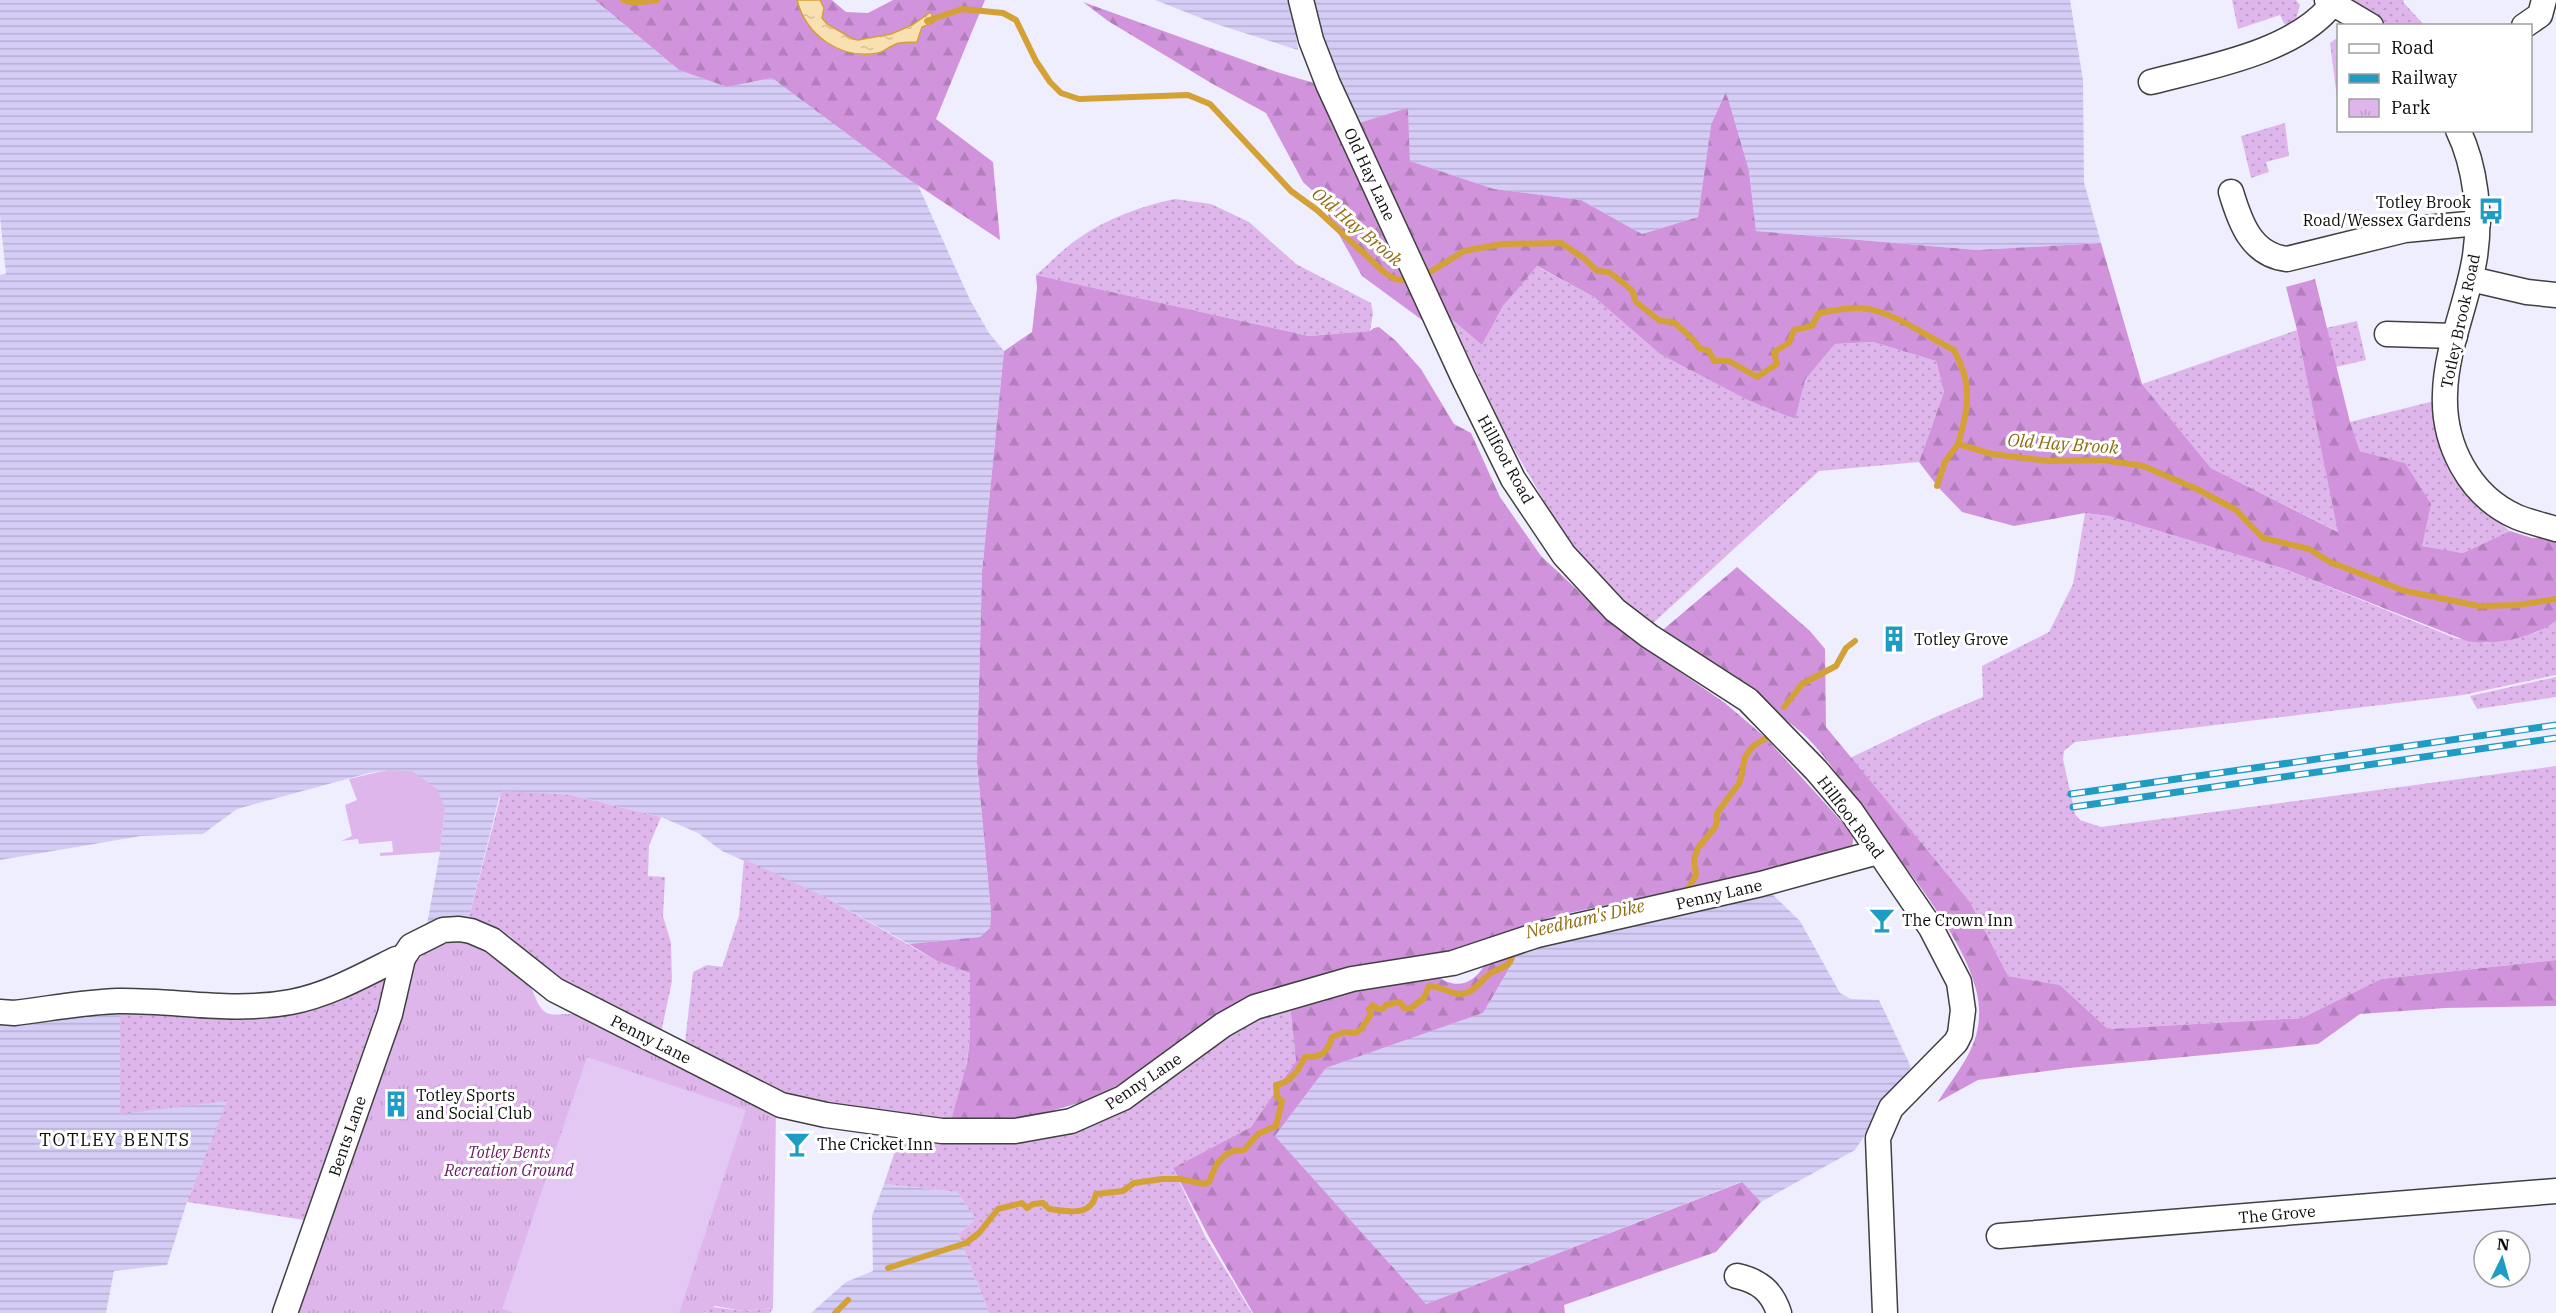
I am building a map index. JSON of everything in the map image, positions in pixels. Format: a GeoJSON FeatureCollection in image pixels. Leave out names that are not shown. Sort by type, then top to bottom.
{"type":"FeatureCollection","features":[{"type":"Feature","properties":{"kind":"street","name":"Old Hay Lane"},"geometry":{"type":"LineString","coordinates":[[1301,0],[1311,40],[1328,84],[1463,377]]}},
{"type":"Feature","properties":{"kind":"street"},"geometry":{"type":"LineString","coordinates":[[2527,24],[2540,15],[2544,0]]}},
{"type":"Feature","properties":{"kind":"street"},"geometry":{"type":"LineString","coordinates":[[2151,82],[2238,58],[2280,43],[2310,25],[2330,2],[2368,24]]}},
{"type":"Feature","properties":{"kind":"street","name":"Totley Brook Road"},"geometry":{"type":"LineString","coordinates":[[2459,132],[2465,144],[2475,191],[2478,223],[2471,279],[2455,336],[2445,393],[2446,421],[2462,467],[2477,489],[2494,503],[2516,516],[2556,529]]}},
{"type":"Feature","properties":{"kind":"street"},"geometry":{"type":"LineString","coordinates":[[2231,192],[2244,229],[2266,253],[2276,258],[2297,256],[2405,230],[2478,223]]}},
{"type":"Feature","properties":{"kind":"street"},"geometry":{"type":"LineString","coordinates":[[2471,279],[2556,296]]}},
{"type":"Feature","properties":{"kind":"street"},"geometry":{"type":"LineString","coordinates":[[2387,334],[2455,336]]}},
{"type":"Feature","properties":{"kind":"street","name":"Hillfoot Road"},"geometry":{"type":"LineString","coordinates":[[1463,377],[1513,479],[1564,555],[1615,609],[1649,636],[1748,700],[1816,771],[1851,811],[1932,928],[1959,982],[1963,996],[1962,1022],[1956,1042],[1891,1108],[1878,1138],[1885,1313]]}},
{"type":"Feature","properties":{"kind":"street","name":"Penny Lane"},"geometry":{"type":"LineString","coordinates":[[0,1012],[14,1013],[119,1001],[219,1008],[260,1007],[292,1002],[333,989],[396,959],[403,958],[411,946],[443,930],[459,929],[471,931],[492,940],[555,990],[781,1105],[826,1115],[942,1131],[965,1133],[1015,1131],[1071,1121],[1123,1098],[1223,1025],[1255,1007],[1352,980],[1453,963],[1537,935],[1761,884],[1878,852]]}},
{"type":"Feature","properties":{"kind":"street","name":"Bents Lane"},"geometry":{"type":"LineString","coordinates":[[285,1313],[390,1014],[403,958]]}},
{"type":"Feature","properties":{"kind":"street","name":"The Grove"},"geometry":{"type":"LineString","coordinates":[[1999,1236],[2556,1191]]}},
{"type":"Feature","properties":{"kind":"street"},"geometry":{"type":"LineString","coordinates":[[1737,1276],[1765,1288],[1775,1302],[1779,1313]]}},
{"type":"Feature","properties":{"kind":"shaded area"},"geometry":{"type":"Polygon","coordinates":[[[0,0],[595,0],[679,70],[727,87],[772,78],[901,174],[917,183],[970,300],[989,333],[1004,351],[982,572],[977,762],[991,912],[990,928],[980,937],[909,944],[827,898],[722,851],[698,833],[661,817],[571,795],[499,798],[469,917],[426,930],[440,852],[445,808],[387,770],[237,809],[203,834],[141,836],[0,860],[0,275],[6,274],[0,217],[0,0]]]}},
{"type":"Feature","properties":{"kind":"shaded area"},"geometry":{"type":"Polygon","coordinates":[[[1155,0],[1290,0],[1300,33],[1296,37],[1298,50],[1216,24],[1155,0]]]}},
{"type":"Feature","properties":{"kind":"shaded area"},"geometry":{"type":"Polygon","coordinates":[[[1310,0],[2070,0],[2083,80],[2084,182],[2101,243],[1977,250],[1756,231],[1749,171],[1711,125],[1698,217],[1642,234],[1581,200],[1494,189],[1410,161],[1408,109],[1359,123],[1324,46],[1310,0]]]}},
{"type":"Feature","properties":{"kind":"shaded area"},"geometry":{"type":"Polygon","coordinates":[[[1770,892],[1800,921],[1840,993],[1851,999],[1879,1000],[1911,1067],[1855,1150],[1761,1202],[1741,1182],[1426,1304],[1275,1136],[1326,1068],[1483,1013],[1520,950],[1547,942],[1589,936],[1722,906],[1749,896],[1770,892]]]}},
{"type":"Feature","properties":{"kind":"shaded area"},"geometry":{"type":"Polygon","coordinates":[[[120,1011],[228,1101],[187,1202],[167,1265],[114,1271],[106,1313],[0,1313],[0,1022],[120,1011]]]}},
{"type":"Feature","properties":{"kind":"shaded area"},"geometry":{"type":"Polygon","coordinates":[[[587,1057],[746,1110],[679,1313],[514,1313],[502,1309],[587,1057]]]}},
{"type":"Feature","properties":{"kind":"shaded area"},"geometry":{"type":"Polygon","coordinates":[[[884,1184],[957,1192],[976,1219],[958,1234],[989,1313],[811,1313],[846,1282],[873,1271],[872,1216],[884,1184]]]}},
{"type":"Feature","properties":{"kind":"green space"},"geometry":{"type":"Polygon","coordinates":[[[595,0],[832,0],[846,12],[868,13],[893,0],[985,0],[936,119],[993,162],[1000,240],[901,174],[772,78],[727,87],[679,70],[595,0]]]}},
{"type":"Feature","properties":{"kind":"green space"},"geometry":{"type":"Polygon","coordinates":[[[2232,0],[2296,0],[2300,5],[2296,20],[2286,27],[2280,15],[2238,29],[2232,0]]]}},
{"type":"Feature","properties":{"kind":"green space"},"geometry":{"type":"Polygon","coordinates":[[[2349,0],[2404,0],[2403,2],[2423,24],[2386,24],[2349,0]]]}},
{"type":"Feature","properties":{"kind":"green space"},"geometry":{"type":"Polygon","coordinates":[[[1083,2],[1277,72],[1324,86],[1424,317],[1422,320],[1362,276],[1317,195],[1303,182],[1266,113],[1108,21],[1083,2]]]}},
{"type":"Feature","properties":{"kind":"green space"},"geometry":{"type":"Polygon","coordinates":[[[2337,38],[2337,98],[2330,43],[2337,38]]]}},
{"type":"Feature","properties":{"kind":"green space"},"geometry":{"type":"Polygon","coordinates":[[[1726,92],[1749,171],[1756,231],[1977,250],[2101,243],[2142,384],[2211,468],[2338,532],[2297,330],[2286,287],[2315,279],[2350,422],[2360,451],[2405,463],[2431,504],[2422,546],[2463,553],[2510,531],[2532,538],[2556,538],[2556,621],[2536,632],[2513,639],[2489,642],[2467,641],[2285,569],[2109,516],[2085,513],[2014,526],[1962,512],[1938,487],[1919,462],[1944,392],[1936,361],[1873,342],[1835,344],[1805,380],[1795,419],[1748,400],[1660,354],[1594,297],[1537,266],[1503,306],[1482,345],[1450,318],[1422,265],[1359,123],[1408,108],[1410,161],[1494,189],[1581,200],[1642,234],[1698,217],[1711,125],[1726,92]]]}},
{"type":"Feature","properties":{"kind":"green space"},"geometry":{"type":"Polygon","coordinates":[[[2285,123],[2289,156],[2266,162],[2269,172],[2251,178],[2241,136],[2285,123]]]}},
{"type":"Feature","properties":{"kind":"green space"},"geometry":{"type":"Polygon","coordinates":[[[1175,199],[1211,204],[1249,222],[1296,264],[1371,303],[1373,313],[1370,331],[1309,336],[1036,275],[1073,242],[1101,224],[1137,209],[1175,199]]]}},
{"type":"Feature","properties":{"kind":"green space"},"geometry":{"type":"Polygon","coordinates":[[[1536,266],[1594,297],[1660,354],[1794,419],[1805,380],[1835,344],[1873,342],[1936,361],[1944,392],[1919,462],[1819,471],[1651,625],[1623,601],[1566,539],[1510,442],[1450,318],[1482,345],[1503,306],[1536,266]]]}},
{"type":"Feature","properties":{"kind":"green space"},"geometry":{"type":"Polygon","coordinates":[[[1036,275],[1309,336],[1370,331],[1379,327],[1396,341],[1421,369],[1454,424],[1471,433],[1500,497],[1541,556],[1626,635],[1725,703],[1766,738],[1851,832],[1853,841],[1847,854],[1555,916],[1447,951],[1334,972],[1213,1020],[1100,1097],[1014,1119],[951,1120],[967,1063],[970,1035],[970,973],[937,961],[909,944],[980,937],[990,928],[991,912],[977,762],[982,572],[1004,351],[1032,332],[1037,288],[1036,275]]]}},
{"type":"Feature","properties":{"kind":"green space"},"geometry":{"type":"Polygon","coordinates":[[[2357,321],[2366,360],[2336,367],[2326,328],[2357,321]]]}},
{"type":"Feature","properties":{"kind":"green space"},"geometry":{"type":"Polygon","coordinates":[[[2297,330],[2339,532],[2211,468],[2142,384],[2297,330]]]}},
{"type":"Feature","properties":{"kind":"green space"},"geometry":{"type":"Polygon","coordinates":[[[2434,401],[2440,447],[2450,473],[2469,497],[2510,531],[2463,553],[2422,546],[2405,463],[2360,451],[2350,422],[2434,401]]]}},
{"type":"Feature","properties":{"kind":"green space"},"geometry":{"type":"Polygon","coordinates":[[[2085,513],[2109,516],[2285,569],[2455,638],[2486,643],[2535,633],[2556,621],[2556,675],[2463,695],[2075,742],[2064,751],[2063,759],[2075,814],[2080,820],[2101,827],[2556,766],[2556,960],[2381,979],[2302,1018],[2108,1029],[2060,985],[2008,976],[1970,902],[1850,758],[1983,697],[1982,666],[2049,632],[2073,584],[2085,513]]]}},
{"type":"Feature","properties":{"kind":"green space"},"geometry":{"type":"Polygon","coordinates":[[[1737,567],[1810,631],[1825,649],[1826,727],[1970,902],[2008,976],[2060,985],[2108,1029],[2302,1018],[2381,979],[2556,960],[2556,1006],[2445,1008],[2360,1014],[2318,1044],[2069,1068],[1978,1080],[1938,1102],[1972,1047],[1979,1022],[1975,985],[1952,934],[1827,760],[1810,740],[1749,693],[1658,634],[1737,567]]]}},
{"type":"Feature","properties":{"kind":"green space"},"geometry":{"type":"Polygon","coordinates":[[[2556,677],[2556,697],[2477,709],[2470,696],[2556,677]]]}},
{"type":"Feature","properties":{"kind":"green space"},"geometry":{"type":"Polygon","coordinates":[[[387,770],[412,771],[437,789],[445,808],[440,852],[380,856],[380,853],[393,852],[392,841],[359,844],[358,839],[341,841],[352,836],[345,805],[357,800],[349,779],[387,770]]]}},
{"type":"Feature","properties":{"kind":"green space"},"geometry":{"type":"Polygon","coordinates":[[[502,791],[571,795],[661,817],[649,846],[648,876],[665,877],[663,916],[671,943],[672,981],[661,1033],[577,994],[532,959],[510,936],[469,917],[502,791]]]}},
{"type":"Feature","properties":{"kind":"green space"},"geometry":{"type":"Polygon","coordinates":[[[744,859],[827,898],[937,961],[970,973],[970,1035],[966,1068],[951,1120],[899,1112],[831,1107],[772,1088],[685,1043],[693,972],[707,965],[722,967],[739,916],[744,859]]]}},
{"type":"Feature","properties":{"kind":"green space","name":"Totley Bents Recreation Ground"},"geometry":{"type":"Polygon","coordinates":[[[459,941],[488,950],[515,970],[529,984],[540,1006],[548,1014],[581,1016],[776,1114],[773,1308],[743,1311],[715,1306],[704,1313],[294,1313],[413,965],[432,946],[459,941]]]}},
{"type":"Feature","properties":{"kind":"green space"},"geometry":{"type":"Polygon","coordinates":[[[1520,950],[1483,1013],[1326,1068],[1275,1136],[1426,1304],[1742,1182],[1761,1202],[1716,1252],[1564,1305],[1565,1313],[1253,1313],[1209,1237],[1173,1168],[1251,1127],[1296,1061],[1290,1005],[1436,975],[1458,984],[1472,979],[1483,968],[1487,960],[1520,950]]]}},
{"type":"Feature","properties":{"kind":"green space"},"geometry":{"type":"Polygon","coordinates":[[[388,978],[304,1220],[187,1202],[227,1101],[120,1114],[120,1011],[290,1016],[388,978]]]}},
{"type":"Feature","properties":{"kind":"green space"},"geometry":{"type":"Polygon","coordinates":[[[1290,1005],[1296,1061],[1251,1127],[1173,1168],[1205,1236],[1252,1313],[989,1313],[958,1234],[976,1219],[957,1192],[884,1184],[898,1142],[907,1137],[1030,1139],[1242,1023],[1290,1005]]]}},
{"type":"Feature","properties":{"kind":"green space"},"geometry":{"type":"Polygon","coordinates":[[[712,1307],[743,1311],[773,1308],[770,1313],[705,1313],[712,1307]]]}},
{"type":"Feature","properties":{"kind":"water"},"geometry":{"type":"Polygon","coordinates":[[[797,0],[820,0],[824,8],[822,18],[827,24],[858,40],[891,34],[912,25],[931,12],[934,22],[922,27],[917,42],[899,43],[878,53],[851,53],[838,49],[817,34],[808,24],[797,0]]]}},
{"type":"Feature","properties":{"kind":"waterway","name":"Old Hay Brook"},"geometry":{"type":"LineString","coordinates":[[623,0],[633,3],[657,0]]}},
{"type":"Feature","properties":{"kind":"waterway","name":"Old Hay Brook"},"geometry":{"type":"LineString","coordinates":[[927,21],[962,9],[1003,13],[1016,20],[1036,61],[1050,82],[1061,93],[1079,99],[1188,95],[1210,104],[1291,191],[1317,210],[1385,273],[1395,279],[1413,281]]}},
{"type":"Feature","properties":{"kind":"waterway","name":"Old Hay Brook"},"geometry":{"type":"LineString","coordinates":[[1422,277],[1464,251],[1502,244],[1561,243],[1585,259],[1597,271],[1609,272],[1632,290],[1636,302],[1660,321],[1674,322],[1699,348],[1709,351],[1714,361],[1729,361],[1757,377],[1777,364],[1774,352],[1789,343],[1794,330],[1812,326],[1819,313],[1850,308],[1873,310],[1897,319],[1954,350],[1967,385],[1967,407],[1958,444],[1992,454],[2049,461],[2103,460],[2143,466],[2197,489],[2236,510],[2263,538],[2309,549],[2330,562],[2405,591],[2479,606],[2518,605],[2556,599]]}},
{"type":"Feature","properties":{"kind":"waterway"},"geometry":{"type":"LineString","coordinates":[[1937,486],[1945,462],[1958,444]]}},
{"type":"Feature","properties":{"kind":"waterway"},"geometry":{"type":"LineString","coordinates":[[1784,707],[1802,684],[1836,666],[1846,648],[1855,641]]}},
{"type":"Feature","properties":{"kind":"waterway"},"geometry":{"type":"LineString","coordinates":[[1688,889],[1696,875],[1694,859],[1698,848],[1716,826],[1717,813],[1740,782],[1745,757],[1753,746],[1766,738]]}},
{"type":"Feature","properties":{"kind":"waterway","name":"Needham's Dike"},"geometry":{"type":"LineString","coordinates":[[888,1268],[966,1243],[979,1233],[998,1209],[1022,1203],[1027,1208],[1033,1204],[1043,1203],[1049,1209],[1077,1211],[1089,1207],[1096,1194],[1123,1191],[1134,1183],[1162,1179],[1180,1179],[1204,1184],[1209,1182],[1217,1164],[1225,1155],[1244,1150],[1258,1134],[1276,1126],[1282,1101],[1277,1097],[1276,1085],[1294,1075],[1305,1057],[1323,1053],[1332,1037],[1345,1032],[1356,1033],[1371,1014],[1369,1009],[1373,1005],[1378,1009],[1383,1009],[1386,1005],[1400,1002],[1404,1008],[1411,1008],[1424,998],[1429,986],[1457,994],[1466,993],[1474,989],[1491,973],[1509,964],[1511,952],[1515,951]]}},
{"type":"Feature","properties":{"kind":"waterway"},"geometry":{"type":"LineString","coordinates":[[835,1313],[848,1300]]}},
{"type":"Feature","properties":{"kind":"railway"},"geometry":{"type":"LineString","coordinates":[[2071,794],[2556,725]]}},
{"type":"Feature","properties":{"kind":"railway"},"geometry":{"type":"LineString","coordinates":[[2073,807],[2556,738]]}},
{"type":"Feature","properties":{"kind":"place","name":"Totley Brook Road/Wessex Gardens"},"geometry":{"type":"Point","coordinates":[2491,211]}},
{"type":"Feature","properties":{"kind":"place","name":"Totley Grove"},"geometry":{"type":"Point","coordinates":[1894,639]}},
{"type":"Feature","properties":{"kind":"place","name":"The Crown Inn"},"geometry":{"type":"Point","coordinates":[1882,920]}},
{"type":"Feature","properties":{"kind":"place","name":"Totley Sports and Social Club"},"geometry":{"type":"Point","coordinates":[396,1104]}},
{"type":"Feature","properties":{"kind":"place","name":"The Cricket Inn"},"geometry":{"type":"Point","coordinates":[797,1144]}},
{"type":"Feature","properties":{"kind":"district","name":"TOTLEY BENTS"},"geometry":{"type":"Point","coordinates":[115,1140]}}]}
